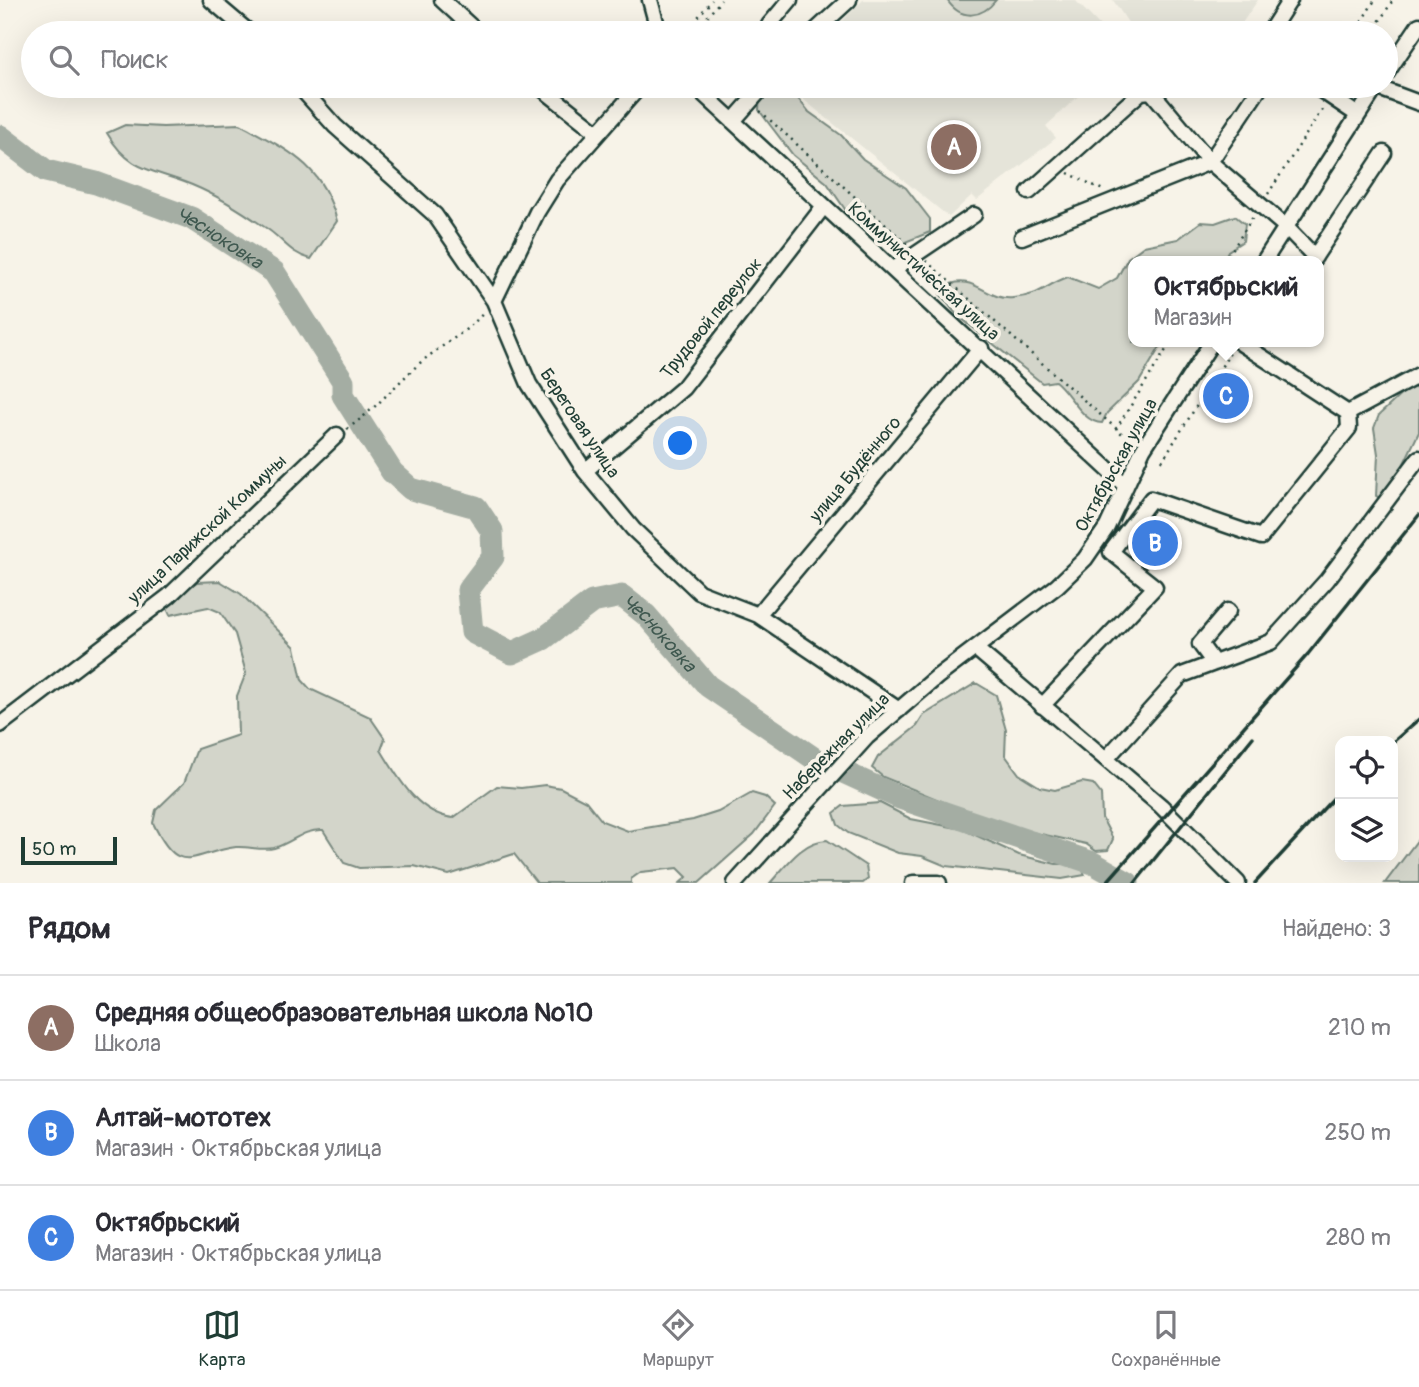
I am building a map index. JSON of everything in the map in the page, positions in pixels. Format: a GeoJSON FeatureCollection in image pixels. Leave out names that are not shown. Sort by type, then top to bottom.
{"type":"FeatureCollection","features":[{"type":"Feature","properties":{"kind":"street"},"geometry":{"type":"LineString","coordinates":[[211,0],[236,21]]}},
{"type":"Feature","properties":{"kind":"street"},"geometry":{"type":"LineString","coordinates":[[442,0],[465,21]]}},
{"type":"Feature","properties":{"kind":"street"},"geometry":{"type":"LineString","coordinates":[[650,0],[656,21]]}},
{"type":"Feature","properties":{"kind":"street"},"geometry":{"type":"LineString","coordinates":[[772,21],[790,0]]}},
{"type":"Feature","properties":{"kind":"street"},"geometry":{"type":"LineString","coordinates":[[826,21],[849,0]]}},
{"type":"Feature","properties":{"kind":"street"},"geometry":{"type":"LineString","coordinates":[[1277,21],[1290,0]]}},
{"type":"Feature","properties":{"kind":"street"},"geometry":{"type":"LineString","coordinates":[[1398,56],[1419,25]]}},
{"type":"Feature","properties":{"kind":"street"},"geometry":{"type":"LineString","coordinates":[[1398,95],[1419,103]]}},
{"type":"Feature","properties":{"kind":"street","name":"Береговая улица"},"geometry":{"type":"LineString","coordinates":[[310,98],[335,126],[435,215],[494,300],[529,384],[585,471],[633,529],[699,592],[758,615],[899,710]]}},
{"type":"Feature","properties":{"kind":"street"},"geometry":{"type":"LineString","coordinates":[[554,98],[597,132]]}},
{"type":"Feature","properties":{"kind":"street"},"geometry":{"type":"LineString","coordinates":[[494,300],[537,212],[557,180],[629,98]]}},
{"type":"Feature","properties":{"kind":"street","name":"Коммунистическая улица"},"geometry":{"type":"LineString","coordinates":[[708,98],[981,348],[1126,486]]}},
{"type":"Feature","properties":{"kind":"street"},"geometry":{"type":"LineString","coordinates":[[733,121],[754,98]]}},
{"type":"Feature","properties":{"kind":"street"},"geometry":{"type":"LineString","coordinates":[[1028,192],[1134,98]]}},
{"type":"Feature","properties":{"kind":"street"},"geometry":{"type":"LineString","coordinates":[[1157,98],[1210,162],[1286,227],[1311,256]]}},
{"type":"Feature","properties":{"kind":"street"},"geometry":{"type":"LineString","coordinates":[[1021,236],[1122,199],[1210,162],[1253,98]]}},
{"type":"Feature","properties":{"kind":"street"},"geometry":{"type":"LineString","coordinates":[[1332,98],[1358,115]]}},
{"type":"Feature","properties":{"kind":"street"},"geometry":{"type":"LineString","coordinates":[[1267,256],[1370,98]]}},
{"type":"Feature","properties":{"kind":"street"},"geometry":{"type":"LineString","coordinates":[[1316,256],[1384,153]]}},
{"type":"Feature","properties":{"kind":"street","name":"Трудовой переулок"},"geometry":{"type":"LineString","coordinates":[[585,471],[683,388],[824,206]]}},
{"type":"Feature","properties":{"kind":"street"},"geometry":{"type":"LineString","coordinates":[[894,269],[974,215]]}},
{"type":"Feature","properties":{"kind":"street","name":"Октябрьская улица"},"geometry":{"type":"LineString","coordinates":[[975,648],[1057,586],[1085,559],[1107,527],[1143,449],[1209,347]]}},
{"type":"Feature","properties":{"kind":"street"},"geometry":{"type":"LineString","coordinates":[[1235,347],[1348,413]]}},
{"type":"Feature","properties":{"kind":"street","name":"улица Будённого"},"geometry":{"type":"LineString","coordinates":[[758,615],[981,348]]}},
{"type":"Feature","properties":{"kind":"street"},"geometry":{"type":"LineString","coordinates":[[1348,413],[1419,376]]}},
{"type":"Feature","properties":{"kind":"street"},"geometry":{"type":"LineString","coordinates":[[1042,706],[1154,587],[1111,552],[1152,499],[1261,537],[1349,428],[1348,413]]}},
{"type":"Feature","properties":{"kind":"street","name":"улица Парижской Коммуны"},"geometry":{"type":"LineString","coordinates":[[0,725],[169,596],[337,435]]}},
{"type":"Feature","properties":{"kind":"street"},"geometry":{"type":"LineString","coordinates":[[1106,759],[1182,675],[1271,642],[1327,580],[1419,458]]}},
{"type":"Feature","properties":{"kind":"street"},"geometry":{"type":"LineString","coordinates":[[1214,663],[1200,644],[1228,611]]}},
{"type":"Feature","properties":{"kind":"street"},"geometry":{"type":"LineString","coordinates":[[975,648],[1161,806],[1238,883]]}},
{"type":"Feature","properties":{"kind":"street","name":"Набережная улица"},"geometry":{"type":"LineString","coordinates":[[735,883],[790,819],[867,737],[975,648]]}},
{"type":"Feature","properties":{"kind":"street"},"geometry":{"type":"LineString","coordinates":[[913,883],[939,883]]}},
{"type":"Feature","properties":{"kind":"path"},"geometry":{"type":"LineString","coordinates":[[695,21],[712,0]]}},
{"type":"Feature","properties":{"kind":"path"},"geometry":{"type":"LineString","coordinates":[[704,21],[721,0]]}},
{"type":"Feature","properties":{"kind":"path"},"geometry":{"type":"LineString","coordinates":[[1362,21],[1374,0]]}},
{"type":"Feature","properties":{"kind":"path"},"geometry":{"type":"LineString","coordinates":[[1380,21],[1393,0]]}},
{"type":"Feature","properties":{"kind":"path"},"geometry":{"type":"LineString","coordinates":[[1228,256],[1330,98]]}},
{"type":"Feature","properties":{"kind":"path"},"geometry":{"type":"LineString","coordinates":[[750,102],[1128,439]]}},
{"type":"Feature","properties":{"kind":"path"},"geometry":{"type":"LineString","coordinates":[[1056,167],[1122,199]]}},
{"type":"Feature","properties":{"kind":"path"},"geometry":{"type":"LineString","coordinates":[[337,435],[375,410],[420,363],[476,322],[494,300]]}},
{"type":"Feature","properties":{"kind":"path"},"geometry":{"type":"LineString","coordinates":[[1116,429],[1168,347]]}},
{"type":"Feature","properties":{"kind":"path"},"geometry":{"type":"LineString","coordinates":[[1161,461],[1235,347]]}},
{"type":"Feature","properties":{"kind":"shaded area"},"geometry":{"type":"Polygon","coordinates":[[[863,0],[1075,0],[1095,21],[843,21],[863,0]]]}},
{"type":"Feature","properties":{"kind":"shaded area"},"geometry":{"type":"Polygon","coordinates":[[[947,0],[996,0],[984,11],[972,15],[959,11],[947,0]]]}},
{"type":"Feature","properties":{"kind":"shaded area"},"geometry":{"type":"Polygon","coordinates":[[[1113,0],[1258,0],[1243,21],[1127,21],[1113,0]]]}},
{"type":"Feature","properties":{"kind":"shaded area"},"geometry":{"type":"Polygon","coordinates":[[[760,98],[798,98],[809,112],[841,135],[863,159],[906,188],[930,219],[930,232],[898,245],[887,240],[873,225],[851,218],[827,183],[793,155],[759,110],[760,98]]]}},
{"type":"Feature","properties":{"kind":"shaded area"},"geometry":{"type":"Polygon","coordinates":[[[802,98],[1076,98],[1046,126],[1056,138],[977,200],[972,195],[949,217],[802,98]]]}},
{"type":"Feature","properties":{"kind":"shaded area"},"geometry":{"type":"Polygon","coordinates":[[[240,124],[301,161],[313,172],[331,202],[337,221],[311,259],[297,253],[270,231],[219,198],[134,163],[107,133],[125,125],[163,127],[240,124]]]}},
{"type":"Feature","properties":{"kind":"shaded area"},"geometry":{"type":"Polygon","coordinates":[[[1235,216],[1245,224],[1243,241],[1228,251],[1226,256],[1131,256],[1144,246],[1178,239],[1201,222],[1215,223],[1235,216]]]}},
{"type":"Feature","properties":{"kind":"shaded area"},"geometry":{"type":"Polygon","coordinates":[[[1128,258],[1128,347],[1160,347],[1139,382],[1107,413],[1102,423],[1095,422],[1082,413],[1055,381],[1042,383],[956,314],[940,294],[941,288],[963,282],[1003,298],[1013,298],[1036,293],[1068,277],[1098,289],[1117,278],[1128,258]]]}},
{"type":"Feature","properties":{"kind":"shaded area"},"geometry":{"type":"Polygon","coordinates":[[[1419,387],[1419,432],[1386,501],[1376,496],[1378,454],[1374,428],[1379,415],[1408,388],[1419,387]]]}},
{"type":"Feature","properties":{"kind":"shaded area"},"geometry":{"type":"Polygon","coordinates":[[[220,581],[241,594],[295,647],[302,680],[310,689],[370,717],[385,739],[381,750],[402,783],[419,802],[440,815],[453,818],[497,786],[521,788],[545,785],[561,788],[586,801],[602,821],[628,831],[693,820],[718,812],[752,793],[765,797],[775,806],[754,834],[699,883],[680,883],[687,877],[678,868],[641,872],[631,879],[631,883],[537,883],[514,854],[449,875],[414,866],[359,868],[344,863],[323,830],[303,834],[274,848],[236,847],[197,857],[179,857],[162,840],[153,823],[156,810],[184,783],[197,749],[238,735],[237,696],[246,673],[235,634],[220,612],[208,607],[170,615],[165,604],[197,582],[220,581]]]}},
{"type":"Feature","properties":{"kind":"shaded area"},"geometry":{"type":"Polygon","coordinates":[[[976,683],[996,695],[1006,730],[1005,755],[1019,774],[1040,787],[1055,790],[1082,782],[1093,784],[1101,794],[1102,818],[1113,839],[1108,850],[1096,851],[1086,844],[1000,825],[883,777],[872,768],[878,757],[917,726],[924,715],[976,683]]]}},
{"type":"Feature","properties":{"kind":"shaded area"},"geometry":{"type":"Polygon","coordinates":[[[880,803],[911,819],[962,829],[1019,855],[1056,864],[1080,864],[1085,875],[1062,879],[946,866],[922,856],[898,853],[848,833],[838,825],[834,813],[843,806],[880,803]]]}},
{"type":"Feature","properties":{"kind":"shaded area"},"geometry":{"type":"Polygon","coordinates":[[[1419,838],[1419,883],[1385,883],[1419,838]]]}},
{"type":"Feature","properties":{"kind":"shaded area"},"geometry":{"type":"Polygon","coordinates":[[[827,840],[866,866],[868,879],[863,883],[770,883],[802,850],[818,841],[827,840]]]}},
{"type":"Feature","properties":{"kind":"waterway","name":"Чесноковка"},"geometry":{"type":"LineString","coordinates":[[0,136],[46,171],[96,183],[191,218],[274,272],[343,381],[343,395],[392,472],[411,489],[476,507],[492,531],[493,557],[468,590],[472,632],[512,653],[543,639],[592,602],[622,596],[646,615],[708,686],[815,759],[900,798],[1093,863],[1128,883]]}},
{"type":"Feature","properties":{"kind":"railway"},"geometry":{"type":"LineString","coordinates":[[1106,883],[1308,654],[1419,515]]}},
{"type":"Feature","properties":{"kind":"railway"},"geometry":{"type":"LineString","coordinates":[[1398,738],[1419,719]]}},
{"type":"Feature","properties":{"kind":"railway"},"geometry":{"type":"LineString","coordinates":[[1135,883],[1253,737]]}},
{"type":"Feature","properties":{"kind":"railway"},"geometry":{"type":"LineString","coordinates":[[1255,883],[1335,796]]}},
{"type":"Feature","properties":{"kind":"place","name":"Средняя общеобразовательная школа №10"},"geometry":{"type":"Point","coordinates":[954,147]}},
{"type":"Feature","properties":{"kind":"place","name":"Октябрьский"},"geometry":{"type":"Point","coordinates":[1226,396]}},
{"type":"Feature","properties":{"kind":"place","name":"Алтай-мототех"},"geometry":{"type":"Point","coordinates":[1155,543]}}]}
